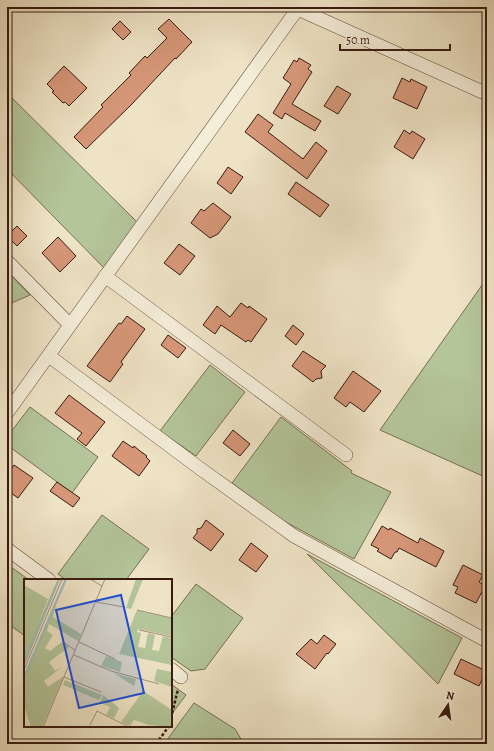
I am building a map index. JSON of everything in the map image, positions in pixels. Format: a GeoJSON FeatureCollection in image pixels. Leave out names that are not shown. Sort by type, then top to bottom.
{"type":"FeatureCollection","features":[{"type":"Feature","properties":{"kind":"street"},"geometry":{"type":"LineString","coordinates":[[7,413],[298,8],[487,94]]}},
{"type":"Feature","properties":{"kind":"street"},"geometry":{"type":"LineString","coordinates":[[7,261],[70,325]]}},
{"type":"Feature","properties":{"kind":"street"},"geometry":{"type":"LineString","coordinates":[[105,276],[346,455]]}},
{"type":"Feature","properties":{"kind":"street"},"geometry":{"type":"LineString","coordinates":[[49,356],[198,467],[294,536],[487,641]]}},
{"type":"Feature","properties":{"kind":"street"},"geometry":{"type":"LineString","coordinates":[[7,549],[48,579]]}},
{"type":"Feature","properties":{"kind":"path"},"geometry":{"type":"LineString","coordinates":[[172,709],[176,673]]}},
{"type":"Feature","properties":{"kind":"path"},"geometry":{"type":"LineString","coordinates":[[156,744],[168,727]]}},
{"type":"Feature","properties":{"kind":"green space"},"geometry":{"type":"Polygon","coordinates":[[[7,93],[137,222],[104,268],[7,169],[7,93]]]}},
{"type":"Feature","properties":{"kind":"green space"},"geometry":{"type":"Polygon","coordinates":[[[7,271],[30,295],[7,305],[7,271]]]}},
{"type":"Feature","properties":{"kind":"green space"},"geometry":{"type":"Polygon","coordinates":[[[487,278],[487,478],[380,430],[487,278]]]}},
{"type":"Feature","properties":{"kind":"green space"},"geometry":{"type":"Polygon","coordinates":[[[210,365],[245,392],[196,456],[160,431],[210,365]]]}},
{"type":"Feature","properties":{"kind":"green space"},"geometry":{"type":"Polygon","coordinates":[[[30,407],[98,457],[72,493],[7,445],[7,437],[30,407]]]}},
{"type":"Feature","properties":{"kind":"green space"},"geometry":{"type":"Polygon","coordinates":[[[281,417],[352,471],[351,473],[391,492],[354,559],[282,520],[232,483],[281,417]]]}},
{"type":"Feature","properties":{"kind":"green space"},"geometry":{"type":"Polygon","coordinates":[[[102,515],[149,549],[127,579],[65,579],[58,574],[102,515]]]}},
{"type":"Feature","properties":{"kind":"green space"},"geometry":{"type":"Polygon","coordinates":[[[307,554],[462,638],[438,684],[307,554]]]}},
{"type":"Feature","properties":{"kind":"green space"},"geometry":{"type":"Polygon","coordinates":[[[7,564],[28,579],[24,579],[24,635],[7,623],[7,564]]]}},
{"type":"Feature","properties":{"kind":"green space"},"geometry":{"type":"Polygon","coordinates":[[[196,584],[243,618],[205,669],[191,671],[172,658],[172,616],[196,584]]]}},
{"type":"Feature","properties":{"kind":"green space"},"geometry":{"type":"Polygon","coordinates":[[[172,685],[186,695],[172,714],[172,685]]]}},
{"type":"Feature","properties":{"kind":"green space"},"geometry":{"type":"Polygon","coordinates":[[[194,703],[235,729],[244,744],[164,744],[194,703]]]}},
{"type":"Feature","properties":{"kind":"building"},"geometry":{"type":"Polygon","coordinates":[[[169,19],[192,42],[86,149],[74,137],[103,107],[101,105],[131,75],[129,73],[145,56],[147,58],[167,38],[158,29],[169,19]]]}},
{"type":"Feature","properties":{"kind":"building"},"geometry":{"type":"Polygon","coordinates":[[[120,21],[131,32],[123,40],[112,29],[120,21]]]}},
{"type":"Feature","properties":{"kind":"building"},"geometry":{"type":"Polygon","coordinates":[[[299,58],[311,65],[308,69],[312,72],[292,104],[321,121],[315,131],[285,113],[282,119],[273,113],[291,84],[283,78],[294,60],[297,62],[299,58]]]}},
{"type":"Feature","properties":{"kind":"building"},"geometry":{"type":"Polygon","coordinates":[[[64,66],[87,88],[69,106],[65,102],[63,103],[52,92],[54,91],[47,84],[64,66]]]}},
{"type":"Feature","properties":{"kind":"building"},"geometry":{"type":"Polygon","coordinates":[[[402,78],[410,82],[411,79],[427,87],[417,109],[393,98],[402,78]]]}},
{"type":"Feature","properties":{"kind":"building"},"geometry":{"type":"Polygon","coordinates":[[[337,86],[351,94],[338,114],[324,106],[337,86]]]}},
{"type":"Feature","properties":{"kind":"building"},"geometry":{"type":"Polygon","coordinates":[[[258,114],[273,125],[268,132],[303,159],[316,142],[327,151],[307,179],[245,132],[258,114]]]}},
{"type":"Feature","properties":{"kind":"building"},"geometry":{"type":"Polygon","coordinates":[[[404,130],[410,134],[412,131],[425,139],[413,159],[394,147],[404,130]]]}},
{"type":"Feature","properties":{"kind":"building"},"geometry":{"type":"Polygon","coordinates":[[[228,167],[243,177],[231,194],[217,183],[228,167]]]}},
{"type":"Feature","properties":{"kind":"building"},"geometry":{"type":"Polygon","coordinates":[[[296,182],[329,205],[320,217],[288,194],[296,182]]]}},
{"type":"Feature","properties":{"kind":"building"},"geometry":{"type":"Polygon","coordinates":[[[213,203],[231,217],[218,234],[210,238],[191,223],[201,209],[204,211],[213,203]]]}},
{"type":"Feature","properties":{"kind":"building"},"geometry":{"type":"Polygon","coordinates":[[[17,226],[27,236],[17,246],[7,236],[17,226]]]}},
{"type":"Feature","properties":{"kind":"building"},"geometry":{"type":"Polygon","coordinates":[[[58,237],[76,256],[60,272],[42,253],[58,237]]]}},
{"type":"Feature","properties":{"kind":"building"},"geometry":{"type":"Polygon","coordinates":[[[179,244],[195,256],[180,275],[164,263],[179,244]]]}},
{"type":"Feature","properties":{"kind":"building"},"geometry":{"type":"Polygon","coordinates":[[[241,303],[248,308],[249,306],[267,319],[251,342],[248,340],[246,342],[221,325],[215,334],[203,325],[217,306],[230,317],[241,303]]]}},
{"type":"Feature","properties":{"kind":"building"},"geometry":{"type":"Polygon","coordinates":[[[127,316],[145,329],[121,362],[123,364],[110,382],[87,366],[119,323],[121,324],[127,316]]]}},
{"type":"Feature","properties":{"kind":"building"},"geometry":{"type":"Polygon","coordinates":[[[293,325],[304,334],[296,345],[285,336],[293,325]]]}},
{"type":"Feature","properties":{"kind":"building"},"geometry":{"type":"Polygon","coordinates":[[[168,335],[186,348],[178,358],[161,345],[168,335]]]}},
{"type":"Feature","properties":{"kind":"building"},"geometry":{"type":"Polygon","coordinates":[[[303,351],[326,366],[321,371],[322,378],[316,379],[313,382],[292,366],[303,351]]]}},
{"type":"Feature","properties":{"kind":"building"},"geometry":{"type":"Polygon","coordinates":[[[353,371],[381,391],[364,412],[350,402],[346,407],[334,398],[353,371]]]}},
{"type":"Feature","properties":{"kind":"building"},"geometry":{"type":"Polygon","coordinates":[[[69,395],[105,422],[86,446],[77,439],[82,433],[55,413],[69,395]]]}},
{"type":"Feature","properties":{"kind":"building"},"geometry":{"type":"Polygon","coordinates":[[[233,430],[250,444],[240,456],[223,443],[233,430]]]}},
{"type":"Feature","properties":{"kind":"building"},"geometry":{"type":"Polygon","coordinates":[[[123,441],[133,448],[134,446],[147,456],[146,457],[150,461],[139,476],[112,456],[123,441]]]}},
{"type":"Feature","properties":{"kind":"building"},"geometry":{"type":"Polygon","coordinates":[[[14,465],[33,478],[18,498],[7,490],[7,474],[14,465]]]}},
{"type":"Feature","properties":{"kind":"building"},"geometry":{"type":"Polygon","coordinates":[[[57,482],[80,498],[73,507],[50,491],[57,482]]]}},
{"type":"Feature","properties":{"kind":"building"},"geometry":{"type":"Polygon","coordinates":[[[206,520],[224,534],[211,551],[193,538],[197,533],[197,529],[201,528],[206,520]]]}},
{"type":"Feature","properties":{"kind":"building"},"geometry":{"type":"Polygon","coordinates":[[[382,526],[389,530],[390,528],[418,543],[420,538],[444,551],[436,567],[399,548],[391,559],[377,551],[379,549],[371,545],[382,526]]]}},
{"type":"Feature","properties":{"kind":"building"},"geometry":{"type":"Polygon","coordinates":[[[251,543],[268,556],[256,572],[239,560],[251,543]]]}},
{"type":"Feature","properties":{"kind":"building"},"geometry":{"type":"Polygon","coordinates":[[[463,565],[483,575],[479,582],[485,586],[476,603],[455,593],[458,587],[453,585],[463,565]]]}},
{"type":"Feature","properties":{"kind":"building"},"geometry":{"type":"Polygon","coordinates":[[[324,635],[336,644],[315,669],[296,654],[311,639],[317,644],[324,635]]]}},
{"type":"Feature","properties":{"kind":"building"},"geometry":{"type":"Polygon","coordinates":[[[461,659],[486,671],[479,686],[454,674],[461,659]]]}}]}
